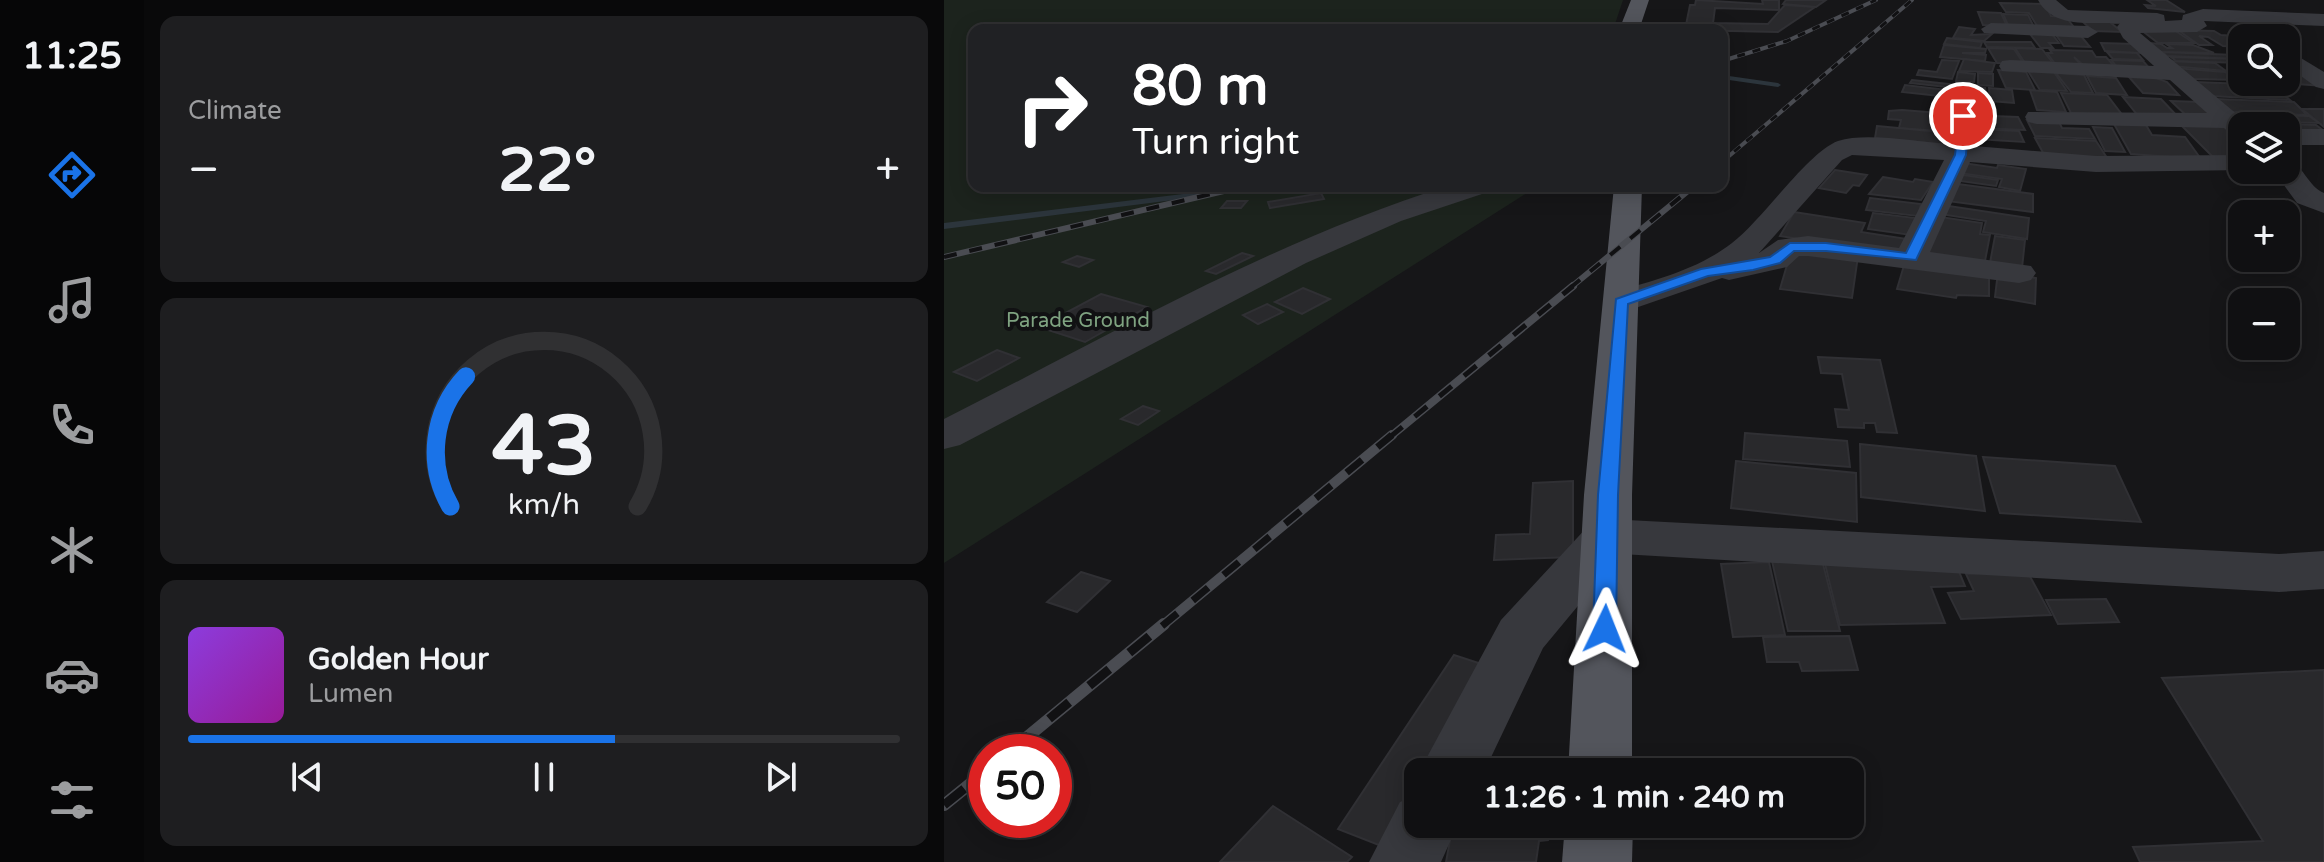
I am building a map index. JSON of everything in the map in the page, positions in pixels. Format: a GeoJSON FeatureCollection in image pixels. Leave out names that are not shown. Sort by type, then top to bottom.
{"type":"FeatureCollection","features":[{"type":"Feature","properties":{"kind":"main road"},"geometry":{"type":"LineString","coordinates":[[1631,24],[1640,0]]}},
{"type":"Feature","properties":{"kind":"main road"},"geometry":{"type":"LineString","coordinates":[[1600,758],[1608,536],[1628,192]]}},
{"type":"Feature","properties":{"kind":"main road"},"geometry":{"type":"LineString","coordinates":[[1597,862],[1598,838]]}},
{"type":"Feature","properties":{"kind":"street"},"geometry":{"type":"LineString","coordinates":[[2049,3],[2142,8]]}},
{"type":"Feature","properties":{"kind":"street"},"geometry":{"type":"LineString","coordinates":[[2049,3],[2064,15],[2194,23],[2228,32]]}},
{"type":"Feature","properties":{"kind":"street"},"geometry":{"type":"LineString","coordinates":[[2194,23],[2191,17],[2203,15],[2324,20]]}},
{"type":"Feature","properties":{"kind":"street"},"geometry":{"type":"LineString","coordinates":[[2194,23],[2127,27],[2130,34],[2228,119]]}},
{"type":"Feature","properties":{"kind":"street"},"geometry":{"type":"LineString","coordinates":[[1991,29],[2130,34]]}},
{"type":"Feature","properties":{"kind":"street"},"geometry":{"type":"LineString","coordinates":[[2300,34],[2324,34]]}},
{"type":"Feature","properties":{"kind":"street"},"geometry":{"type":"LineString","coordinates":[[2300,57],[2324,59]]}},
{"type":"Feature","properties":{"kind":"street"},"geometry":{"type":"LineString","coordinates":[[2300,65],[2324,82]]}},
{"type":"Feature","properties":{"kind":"street"},"geometry":{"type":"LineString","coordinates":[[2010,66],[2178,74]]}},
{"type":"Feature","properties":{"kind":"street"},"geometry":{"type":"LineString","coordinates":[[1911,257],[1960,155],[1963,116]]}},
{"type":"Feature","properties":{"kind":"street"},"geometry":{"type":"LineString","coordinates":[[2037,117],[2228,126]]}},
{"type":"Feature","properties":{"kind":"street"},"geometry":{"type":"LineString","coordinates":[[2300,137],[2324,137]]}},
{"type":"Feature","properties":{"kind":"street"},"geometry":{"type":"LineString","coordinates":[[1621,302],[1706,272],[1748,247],[1832,154],[1859,146],[2096,164],[2228,163]]}},
{"type":"Feature","properties":{"kind":"street"},"geometry":{"type":"LineString","coordinates":[[2298,184],[2307,197],[2324,204]]}},
{"type":"Feature","properties":{"kind":"street"},"geometry":{"type":"LineString","coordinates":[[944,436],[1294,256],[1390,214],[1459,192]]}},
{"type":"Feature","properties":{"kind":"street"},"geometry":{"type":"LineString","coordinates":[[1706,272],[1753,266],[1775,260],[1790,247],[1808,246],[2019,273]]}},
{"type":"Feature","properties":{"kind":"street"},"geometry":{"type":"LineString","coordinates":[[1458,758],[1521,635],[1608,536],[2279,573],[2324,570]]}},
{"type":"Feature","properties":{"kind":"street"},"geometry":{"type":"LineString","coordinates":[[1404,862],[1417,838]]}},
{"type":"Feature","properties":{"kind":"green space","name":"Parade Ground"},"geometry":{"type":"Polygon","coordinates":[[[944,0],[1623,0],[1615,24],[968,24],[968,192],[1529,192],[944,563],[944,0]]]}},
{"type":"Feature","properties":{"kind":"building"},"geometry":{"type":"Polygon","coordinates":[[[1696,0],[1763,4],[1762,0],[1779,0],[1779,10],[1715,8],[1713,23],[1768,24],[1785,5],[1815,7],[1778,32],[1728,31],[1728,24],[1686,24],[1690,5],[1695,5],[1696,0]]]}},
{"type":"Feature","properties":{"kind":"building"},"geometry":{"type":"Polygon","coordinates":[[[1786,0],[1826,0],[1816,7],[1783,4],[1786,0]]]}},
{"type":"Feature","properties":{"kind":"building"},"geometry":{"type":"Polygon","coordinates":[[[2147,0],[2166,0],[2185,12],[2148,8],[2145,5],[2156,6],[2147,0]]]}},
{"type":"Feature","properties":{"kind":"building"},"geometry":{"type":"Polygon","coordinates":[[[2000,3],[2045,4],[2051,16],[2066,17],[2076,30],[2039,29],[2029,13],[2006,12],[2000,3]]]}},
{"type":"Feature","properties":{"kind":"building"},"geometry":{"type":"Polygon","coordinates":[[[1978,12],[2001,13],[2007,26],[1983,25],[1978,12]]]}},
{"type":"Feature","properties":{"kind":"building"},"geometry":{"type":"Polygon","coordinates":[[[2003,14],[2028,15],[2035,29],[2009,27],[2003,14]]]}},
{"type":"Feature","properties":{"kind":"building"},"geometry":{"type":"Polygon","coordinates":[[[2113,19],[2118,23],[2111,23],[2122,32],[2093,31],[2083,22],[2113,19]]]}},
{"type":"Feature","properties":{"kind":"building"},"geometry":{"type":"Polygon","coordinates":[[[1959,27],[1975,29],[1971,35],[1992,34],[1984,41],[1953,38],[1959,27]]]}},
{"type":"Feature","properties":{"kind":"building"},"geometry":{"type":"Polygon","coordinates":[[[2140,29],[2174,30],[2194,43],[2158,43],[2140,29]]]}},
{"type":"Feature","properties":{"kind":"building"},"geometry":{"type":"Polygon","coordinates":[[[2178,30],[2214,31],[2228,35],[2228,46],[2199,36],[2212,45],[2199,45],[2178,30]]]}},
{"type":"Feature","properties":{"kind":"building"},"geometry":{"type":"Polygon","coordinates":[[[2030,34],[2052,34],[2059,43],[2049,43],[2053,48],[2041,48],[2030,34]]]}},
{"type":"Feature","properties":{"kind":"building"},"geometry":{"type":"Polygon","coordinates":[[[2056,35],[2081,36],[2090,47],[2064,46],[2056,35]]]}},
{"type":"Feature","properties":{"kind":"building"},"geometry":{"type":"Polygon","coordinates":[[[1947,38],[1982,42],[1980,48],[1944,44],[1947,38]]]}},
{"type":"Feature","properties":{"kind":"building"},"geometry":{"type":"Polygon","coordinates":[[[1984,42],[2031,42],[2035,48],[1987,47],[1984,42]]]}},
{"type":"Feature","properties":{"kind":"building"},"geometry":{"type":"Polygon","coordinates":[[[2101,43],[2134,44],[2140,53],[2105,51],[2101,43]]]}},
{"type":"Feature","properties":{"kind":"building"},"geometry":{"type":"Polygon","coordinates":[[[2149,43],[2167,48],[2172,48],[2166,44],[2193,45],[2214,53],[2159,52],[2149,43]]]}},
{"type":"Feature","properties":{"kind":"building"},"geometry":{"type":"Polygon","coordinates":[[[1944,45],[1986,49],[1985,53],[1962,53],[1986,55],[1985,61],[1940,57],[1944,45]]]}},
{"type":"Feature","properties":{"kind":"building"},"geometry":{"type":"Polygon","coordinates":[[[1988,48],[2014,49],[2024,64],[1997,63],[1988,48]]]}},
{"type":"Feature","properties":{"kind":"building"},"geometry":{"type":"Polygon","coordinates":[[[2015,48],[2042,49],[2052,62],[2025,63],[2015,48]]]}},
{"type":"Feature","properties":{"kind":"building"},"geometry":{"type":"Polygon","coordinates":[[[2050,50],[2092,51],[2096,57],[2106,57],[2115,67],[2084,66],[2074,57],[2082,66],[2056,65],[2047,53],[2052,53],[2050,50]]]}},
{"type":"Feature","properties":{"kind":"building"},"geometry":{"type":"Polygon","coordinates":[[[2107,52],[2137,53],[2143,60],[2113,59],[2107,52]]]}},
{"type":"Feature","properties":{"kind":"building"},"geometry":{"type":"Polygon","coordinates":[[[2162,52],[2228,55],[2228,59],[2167,56],[2162,52]]]}},
{"type":"Feature","properties":{"kind":"building"},"geometry":{"type":"Polygon","coordinates":[[[2171,57],[2228,59],[2228,63],[2176,61],[2171,57]]]}},
{"type":"Feature","properties":{"kind":"building"},"geometry":{"type":"Polygon","coordinates":[[[1964,59],[1995,63],[1992,72],[1959,71],[1964,59]]]}},
{"type":"Feature","properties":{"kind":"building"},"geometry":{"type":"Polygon","coordinates":[[[1942,60],[1959,61],[1952,79],[1917,75],[1919,70],[1937,72],[1942,60]]]}},
{"type":"Feature","properties":{"kind":"building"},"geometry":{"type":"Polygon","coordinates":[[[2111,60],[2143,61],[2151,70],[2118,68],[2111,60]]]}},
{"type":"Feature","properties":{"kind":"building"},"geometry":{"type":"Polygon","coordinates":[[[2166,61],[2215,63],[2226,71],[2172,66],[2166,61]]]}},
{"type":"Feature","properties":{"kind":"building"},"geometry":{"type":"Polygon","coordinates":[[[2174,68],[2228,74],[2228,80],[2194,79],[2174,68]]]}},
{"type":"Feature","properties":{"kind":"building"},"geometry":{"type":"Polygon","coordinates":[[[1998,70],[2026,72],[2035,90],[2006,88],[1998,70]]]}},
{"type":"Feature","properties":{"kind":"building"},"geometry":{"type":"Polygon","coordinates":[[[2300,70],[2302,70],[2324,86],[2300,84],[2300,70]]]}},
{"type":"Feature","properties":{"kind":"building"},"geometry":{"type":"Polygon","coordinates":[[[2028,71],[2054,72],[2067,91],[2040,90],[2028,71]]]}},
{"type":"Feature","properties":{"kind":"building"},"geometry":{"type":"Polygon","coordinates":[[[1958,72],[1975,74],[1974,82],[1956,81],[1958,72]]]}},
{"type":"Feature","properties":{"kind":"building"},"geometry":{"type":"Polygon","coordinates":[[[1978,73],[1993,74],[1993,86],[1978,85],[1978,73]]]}},
{"type":"Feature","properties":{"kind":"building"},"geometry":{"type":"Polygon","coordinates":[[[2056,73],[2084,75],[2093,93],[2071,92],[2056,73]]]}},
{"type":"Feature","properties":{"kind":"building"},"geometry":{"type":"Polygon","coordinates":[[[2087,76],[2116,78],[2127,95],[2096,93],[2087,76]]]}},
{"type":"Feature","properties":{"kind":"building"},"geometry":{"type":"Polygon","coordinates":[[[2129,77],[2156,78],[2167,82],[2179,95],[2143,93],[2129,77]]]}},
{"type":"Feature","properties":{"kind":"building"},"geometry":{"type":"Polygon","coordinates":[[[1912,80],[1985,88],[1987,101],[1902,92],[1905,85],[1964,92],[1965,89],[1910,83],[1912,80]]]}},
{"type":"Feature","properties":{"kind":"building"},"geometry":{"type":"Polygon","coordinates":[[[2195,82],[2228,83],[2228,96],[2285,96],[2290,100],[2211,96],[2195,82]]]}},
{"type":"Feature","properties":{"kind":"building"},"geometry":{"type":"Polygon","coordinates":[[[1989,88],[2012,90],[2014,103],[1990,101],[1989,88]]]}},
{"type":"Feature","properties":{"kind":"building"},"geometry":{"type":"Polygon","coordinates":[[[2030,90],[2057,92],[2066,112],[2037,110],[2030,90]]]}},
{"type":"Feature","properties":{"kind":"building"},"geometry":{"type":"Polygon","coordinates":[[[2061,93],[2107,95],[2123,116],[2071,113],[2061,93]]]}},
{"type":"Feature","properties":{"kind":"building"},"geometry":{"type":"Polygon","coordinates":[[[2123,97],[2161,99],[2179,118],[2139,117],[2123,97]]]}},
{"type":"Feature","properties":{"kind":"building"},"geometry":{"type":"Polygon","coordinates":[[[2215,99],[2294,102],[2307,115],[2300,115],[2300,112],[2231,112],[2215,99]]]}},
{"type":"Feature","properties":{"kind":"building"},"geometry":{"type":"Polygon","coordinates":[[[2171,101],[2200,102],[2220,120],[2190,119],[2171,101]]]}},
{"type":"Feature","properties":{"kind":"building"},"geometry":{"type":"Polygon","coordinates":[[[2302,109],[2324,109],[2324,127],[2302,109]]]}},
{"type":"Feature","properties":{"kind":"building"},"geometry":{"type":"Polygon","coordinates":[[[1889,111],[1939,113],[1938,131],[1899,128],[1901,120],[1888,119],[1889,111]]]}},
{"type":"Feature","properties":{"kind":"building"},"geometry":{"type":"Polygon","coordinates":[[[1967,115],[2018,117],[2025,130],[1973,128],[1967,115]]]}},
{"type":"Feature","properties":{"kind":"building"},"geometry":{"type":"Polygon","coordinates":[[[2300,116],[2309,116],[2319,123],[2300,123],[2300,116]]]}},
{"type":"Feature","properties":{"kind":"building"},"geometry":{"type":"Polygon","coordinates":[[[2110,117],[2143,120],[2152,135],[2185,137],[2201,159],[2131,154],[2110,117]]]}},
{"type":"Feature","properties":{"kind":"building"},"geometry":{"type":"Polygon","coordinates":[[[2027,120],[2059,122],[2062,128],[2089,129],[2095,139],[2035,136],[2027,120]]]}},
{"type":"Feature","properties":{"kind":"building"},"geometry":{"type":"Polygon","coordinates":[[[2176,120],[2228,122],[2228,158],[2213,157],[2176,120]]]}},
{"type":"Feature","properties":{"kind":"building"},"geometry":{"type":"Polygon","coordinates":[[[2300,124],[2316,125],[2324,131],[2324,136],[2300,135],[2300,124]]]}},
{"type":"Feature","properties":{"kind":"building"},"geometry":{"type":"Polygon","coordinates":[[[1877,126],[1951,133],[1950,145],[1875,138],[1877,126]]]}},
{"type":"Feature","properties":{"kind":"building"},"geometry":{"type":"Polygon","coordinates":[[[2093,127],[2112,128],[2125,152],[2105,151],[2093,127]]]}},
{"type":"Feature","properties":{"kind":"building"},"geometry":{"type":"Polygon","coordinates":[[[1972,129],[2019,131],[2024,142],[1976,139],[1972,129]]]}},
{"type":"Feature","properties":{"kind":"building"},"geometry":{"type":"Polygon","coordinates":[[[2035,138],[2096,141],[2109,161],[2046,158],[2035,138]]]}},
{"type":"Feature","properties":{"kind":"building"},"geometry":{"type":"Polygon","coordinates":[[[1963,163],[2026,169],[2020,191],[1999,187],[2002,179],[1959,173],[1963,163]]]}},
{"type":"Feature","properties":{"kind":"building"},"geometry":{"type":"Polygon","coordinates":[[[1835,170],[1867,175],[1859,186],[1853,185],[1846,193],[1819,188],[1835,170]]]}},
{"type":"Feature","properties":{"kind":"building"},"geometry":{"type":"Polygon","coordinates":[[[1956,174],[1998,180],[1996,186],[1953,180],[1956,174]]]}},
{"type":"Feature","properties":{"kind":"building"},"geometry":{"type":"Polygon","coordinates":[[[1883,177],[1933,182],[1921,200],[1869,194],[1883,177]]]}},
{"type":"Feature","properties":{"kind":"building"},"geometry":{"type":"Polygon","coordinates":[[[1950,183],[2033,194],[2033,212],[1947,201],[1950,183]]]}},
{"type":"Feature","properties":{"kind":"building"},"geometry":{"type":"Polygon","coordinates":[[[1321,193],[1324,199],[1270,208],[1268,202],[1321,193]]]}},
{"type":"Feature","properties":{"kind":"building"},"geometry":{"type":"Polygon","coordinates":[[[1870,198],[1921,204],[1918,216],[1866,210],[1870,198]]]}},
{"type":"Feature","properties":{"kind":"building"},"geometry":{"type":"Polygon","coordinates":[[[1227,201],[1247,201],[1241,208],[1221,208],[1227,201]]]}},
{"type":"Feature","properties":{"kind":"building"},"geometry":{"type":"Polygon","coordinates":[[[1942,205],[2029,218],[2027,239],[1983,232],[1986,221],[1940,214],[1942,205]]]}},
{"type":"Feature","properties":{"kind":"building"},"geometry":{"type":"Polygon","coordinates":[[[1794,212],[1865,223],[1861,232],[1907,239],[1902,255],[1780,236],[1794,212]]]}},
{"type":"Feature","properties":{"kind":"building"},"geometry":{"type":"Polygon","coordinates":[[[1873,213],[1915,218],[1911,235],[1868,229],[1873,213]]]}},
{"type":"Feature","properties":{"kind":"building"},"geometry":{"type":"Polygon","coordinates":[[[1933,216],[1982,223],[1980,234],[1990,235],[1984,266],[1920,256],[1933,216]]]}},
{"type":"Feature","properties":{"kind":"building"},"geometry":{"type":"Polygon","coordinates":[[[1995,236],[2025,240],[2022,268],[1990,263],[1995,236]]]}},
{"type":"Feature","properties":{"kind":"building"},"geometry":{"type":"Polygon","coordinates":[[[1792,248],[1858,256],[1852,298],[1780,289],[1792,248]]]}},
{"type":"Feature","properties":{"kind":"building"},"geometry":{"type":"Polygon","coordinates":[[[1242,253],[1253,256],[1216,274],[1206,271],[1242,253]]]}},
{"type":"Feature","properties":{"kind":"building"},"geometry":{"type":"Polygon","coordinates":[[[1077,256],[1093,260],[1079,267],[1063,262],[1077,256]]]}},
{"type":"Feature","properties":{"kind":"building"},"geometry":{"type":"Polygon","coordinates":[[[1905,262],[1989,272],[1989,296],[1957,295],[1956,298],[1897,289],[1905,262]]]}},
{"type":"Feature","properties":{"kind":"building"},"geometry":{"type":"Polygon","coordinates":[[[1998,272],[2036,278],[2035,304],[1995,297],[1998,272]]]}},
{"type":"Feature","properties":{"kind":"building"},"geometry":{"type":"Polygon","coordinates":[[[1303,288],[1330,299],[1302,314],[1275,302],[1303,288]]]}},
{"type":"Feature","properties":{"kind":"building"},"geometry":{"type":"Polygon","coordinates":[[[1101,294],[1147,307],[1085,342],[1039,327],[1101,294]]]}},
{"type":"Feature","properties":{"kind":"building"},"geometry":{"type":"Polygon","coordinates":[[[1267,304],[1283,312],[1258,324],[1243,315],[1267,304]]]}},
{"type":"Feature","properties":{"kind":"building"},"geometry":{"type":"Polygon","coordinates":[[[997,350],[1019,358],[977,381],[954,372],[997,350]]]}},
{"type":"Feature","properties":{"kind":"building"},"geometry":{"type":"Polygon","coordinates":[[[1818,357],[1880,360],[1897,433],[1877,432],[1875,423],[1864,423],[1864,428],[1838,427],[1835,409],[1849,410],[1842,374],[1821,373],[1818,357]]]}},
{"type":"Feature","properties":{"kind":"building"},"geometry":{"type":"Polygon","coordinates":[[[1143,406],[1159,411],[1138,425],[1121,419],[1143,406]]]}},
{"type":"Feature","properties":{"kind":"building"},"geometry":{"type":"Polygon","coordinates":[[[1745,433],[1847,441],[1850,467],[1743,459],[1745,433]]]}},
{"type":"Feature","properties":{"kind":"building"},"geometry":{"type":"Polygon","coordinates":[[[1860,444],[1976,456],[1985,511],[1861,497],[1860,444]]]}},
{"type":"Feature","properties":{"kind":"building"},"geometry":{"type":"Polygon","coordinates":[[[1983,457],[2115,466],[2141,522],[2000,513],[1983,457]]]}},
{"type":"Feature","properties":{"kind":"building"},"geometry":{"type":"Polygon","coordinates":[[[1736,461],[1856,473],[1857,522],[1731,508],[1736,461]]]}},
{"type":"Feature","properties":{"kind":"building"},"geometry":{"type":"Polygon","coordinates":[[[1573,481],[1573,557],[1494,560],[1496,535],[1530,534],[1533,483],[1573,481]]]}},
{"type":"Feature","properties":{"kind":"building"},"geometry":{"type":"Polygon","coordinates":[[[1822,560],[1840,631],[1788,631],[1772,561],[1822,560]]]}},
{"type":"Feature","properties":{"kind":"building"},"geometry":{"type":"Polygon","coordinates":[[[1769,562],[1785,635],[1733,637],[1721,564],[1769,562]]]}},
{"type":"Feature","properties":{"kind":"building"},"geometry":{"type":"Polygon","coordinates":[[[1955,562],[1965,586],[1931,587],[1945,623],[1840,625],[1825,564],[1955,562]]]}},
{"type":"Feature","properties":{"kind":"building"},"geometry":{"type":"Polygon","coordinates":[[[2027,571],[2051,615],[1961,619],[1948,593],[1974,591],[1966,574],[2027,571]]]}},
{"type":"Feature","properties":{"kind":"building"},"geometry":{"type":"Polygon","coordinates":[[[1081,572],[1110,581],[1077,612],[1047,602],[1081,572]]]}},
{"type":"Feature","properties":{"kind":"building"},"geometry":{"type":"Polygon","coordinates":[[[2106,599],[2119,622],[2058,624],[2046,600],[2106,599]]]}},
{"type":"Feature","properties":{"kind":"building"},"geometry":{"type":"Polygon","coordinates":[[[1849,636],[1858,670],[1802,671],[1799,662],[1767,662],[1763,637],[1849,636]]]}},
{"type":"Feature","properties":{"kind":"building"},"geometry":{"type":"Polygon","coordinates":[[[1454,655],[1494,668],[1439,758],[1404,758],[1404,815],[1384,847],[1338,829],[1454,655]]]}},
{"type":"Feature","properties":{"kind":"building"},"geometry":{"type":"Polygon","coordinates":[[[2324,670],[2324,862],[2140,862],[2133,847],[2263,841],[2162,678],[2324,670]]]}},
{"type":"Feature","properties":{"kind":"building"},"geometry":{"type":"Polygon","coordinates":[[[1273,806],[1352,857],[1347,862],[1220,862],[1273,806]]]}},
{"type":"Feature","properties":{"kind":"building"},"geometry":{"type":"Polygon","coordinates":[[[1450,838],[1548,838],[1539,841],[1536,862],[1446,862],[1450,838]]]}},
{"type":"Feature","properties":{"kind":"waterway"},"geometry":{"type":"LineString","coordinates":[[1728,78],[1778,85]]}},
{"type":"Feature","properties":{"kind":"waterway"},"geometry":{"type":"LineString","coordinates":[[944,226],[1219,192]]}},
{"type":"Feature","properties":{"kind":"railway"},"geometry":{"type":"LineString","coordinates":[[1728,59],[1787,41],[1876,0]]}},
{"type":"Feature","properties":{"kind":"railway"},"geometry":{"type":"LineString","coordinates":[[1728,157],[1912,0]]}},
{"type":"Feature","properties":{"kind":"railway"},"geometry":{"type":"LineString","coordinates":[[944,257],[1220,192]]}},
{"type":"Feature","properties":{"kind":"railway"},"geometry":{"type":"LineString","coordinates":[[1570,288],[1687,192]]}},
{"type":"Feature","properties":{"kind":"railway"},"geometry":{"type":"LineString","coordinates":[[1390,437],[1573,286]]}},
{"type":"Feature","properties":{"kind":"railway"},"geometry":{"type":"LineString","coordinates":[[1162,626],[1392,435]]}},
{"type":"Feature","properties":{"kind":"railway"},"geometry":{"type":"LineString","coordinates":[[1031,734],[1164,624]]}},
{"type":"Feature","properties":{"kind":"railway"},"geometry":{"type":"LineString","coordinates":[[944,805],[968,786]]}},
{"type":"Feature","properties":{"kind":"route"},"geometry":{"type":"LineString","coordinates":[[1605,629],[1608,495],[1621,302],[1706,272],[1775,260],[1790,247],[1826,247],[1911,257],[1960,155],[1963,116]]}}]}
